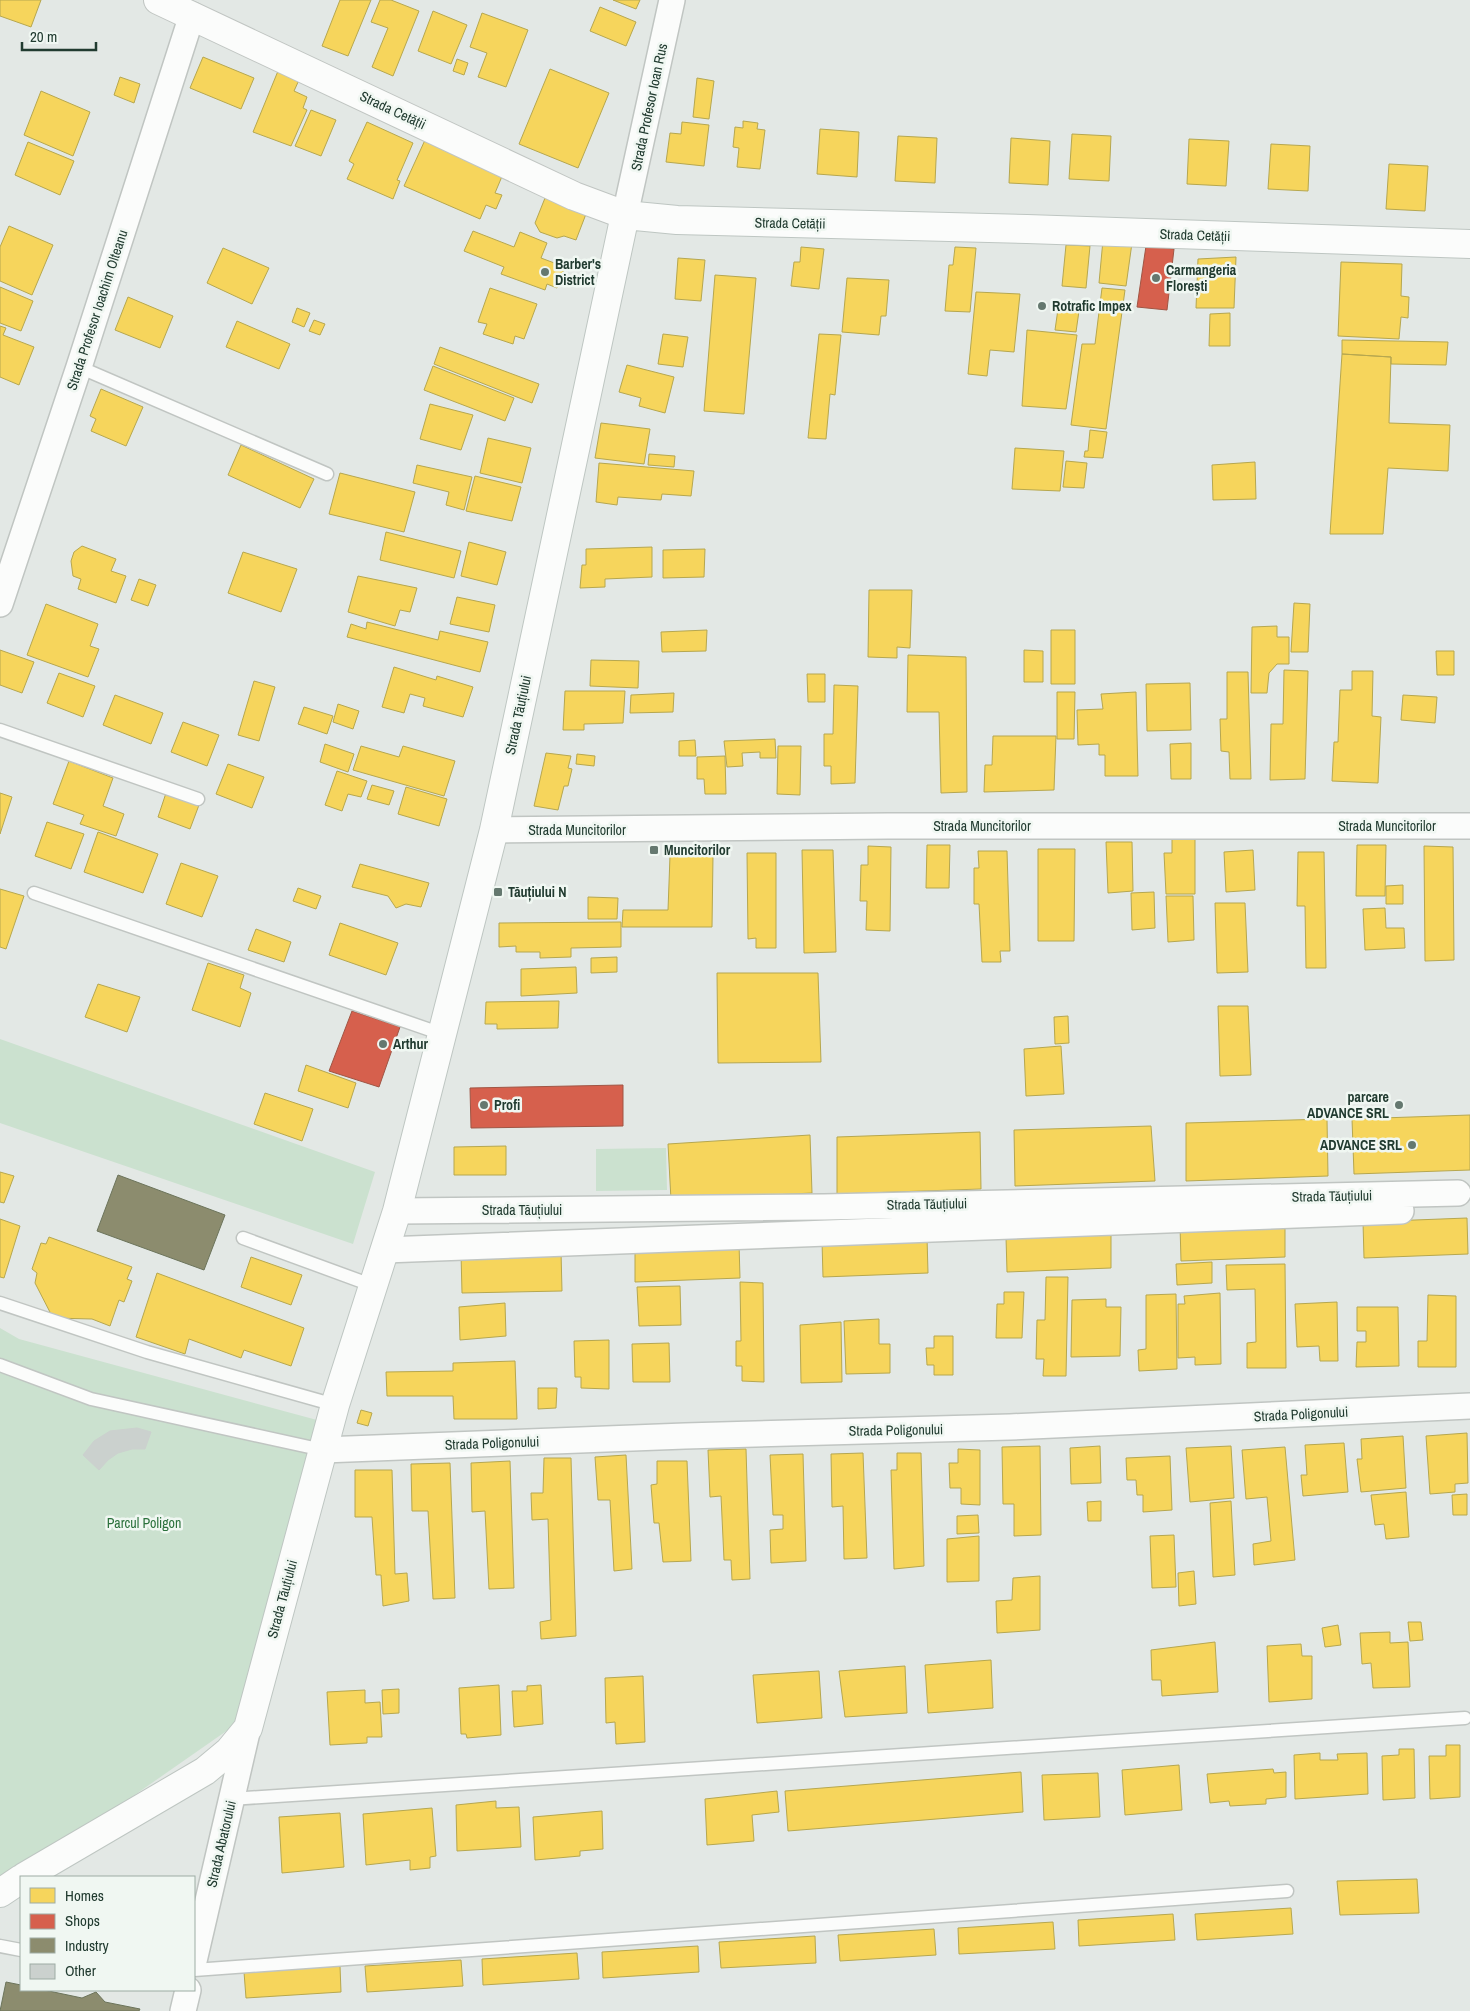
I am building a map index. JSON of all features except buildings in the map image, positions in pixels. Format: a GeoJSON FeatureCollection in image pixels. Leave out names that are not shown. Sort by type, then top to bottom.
{"type":"FeatureCollection","features":[{"type":"Feature","properties":{"kind":"main road","name":"Strada Cetății"},"geometry":{"type":"LineString","coordinates":[[158,0],[574,196],[625,215],[677,220],[1027,229],[1470,244]]}},
{"type":"Feature","properties":{"kind":"main road","name":"Strada Tăuțiului"},"geometry":{"type":"LineString","coordinates":[[25,1876],[205,1771],[228,1751],[248,1728],[335,1405],[374,1286],[396,1211],[494,830],[625,215]]}},
{"type":"Feature","properties":{"kind":"main road","name":"Strada Tăuțiului"},"geometry":{"type":"LineString","coordinates":[[0,1893],[20,1879]]}},
{"type":"Feature","properties":{"kind":"street","name":"Strada Profesor Ioan Rus"},"geometry":{"type":"LineString","coordinates":[[625,215],[672,0]]}},
{"type":"Feature","properties":{"kind":"street","name":"Strada Profesor Ioachim Olteanu"},"geometry":{"type":"LineString","coordinates":[[0,604],[79,367],[192,15]]}},
{"type":"Feature","properties":{"kind":"street","name":"Strada Muncitorilor"},"geometry":{"type":"LineString","coordinates":[[494,830],[888,826],[1470,826]]}},
{"type":"Feature","properties":{"kind":"street","name":"Strada Tăuțiului"},"geometry":{"type":"LineString","coordinates":[[385,1250],[1450,1201],[396,1211]]}},
{"type":"Feature","properties":{"kind":"street","name":"Strada Poligonului"},"geometry":{"type":"LineString","coordinates":[[323,1450],[685,1436],[1010,1427],[1470,1406]]}},
{"type":"Feature","properties":{"kind":"street","name":"Strada Abatorului"},"geometry":{"type":"LineString","coordinates":[[195,1957],[248,1728]]}},
{"type":"Feature","properties":{"kind":"street"},"geometry":{"type":"LineString","coordinates":[[183,2011],[188,1991]]}},
{"type":"Feature","properties":{"kind":"lane"},"geometry":{"type":"LineString","coordinates":[[79,367],[327,474]]}},
{"type":"Feature","properties":{"kind":"lane"},"geometry":{"type":"LineString","coordinates":[[0,730],[198,799]]}},
{"type":"Feature","properties":{"kind":"lane"},"geometry":{"type":"LineString","coordinates":[[34,892],[442,1034]]}},
{"type":"Feature","properties":{"kind":"lane"},"geometry":{"type":"LineString","coordinates":[[243,1238],[374,1286]]}},
{"type":"Feature","properties":{"kind":"lane"},"geometry":{"type":"LineString","coordinates":[[0,1303],[147,1352],[335,1405]]}},
{"type":"Feature","properties":{"kind":"lane"},"geometry":{"type":"LineString","coordinates":[[0,1365],[91,1399],[323,1450]]}},
{"type":"Feature","properties":{"kind":"lane"},"geometry":{"type":"LineString","coordinates":[[231,1799],[1465,1718]]}},
{"type":"Feature","properties":{"kind":"lane"},"geometry":{"type":"LineString","coordinates":[[195,1970],[1287,1891]]}},
{"type":"Feature","properties":{"kind":"lane"},"geometry":{"type":"LineString","coordinates":[[0,1946],[20,1950]]}},
{"type":"Feature","properties":{"kind":"green space"},"geometry":{"type":"Polygon","coordinates":[[[0,1039],[375,1172],[353,1244],[0,1123],[0,1039]]]}},
{"type":"Feature","properties":{"kind":"green space"},"geometry":{"type":"Polygon","coordinates":[[[666,1148],[667,1190],[596,1191],[596,1149],[666,1148]]]}},
{"type":"Feature","properties":{"kind":"green space","name":"Parcul Poligon"},"geometry":{"type":"Polygon","coordinates":[[[0,1328],[19,1339],[317,1420],[235,1725],[116,1808],[0,1881],[0,1328]]]}},
{"type":"Feature","properties":{"kind":"place","name":"Barber's District"},"geometry":{"type":"Point","coordinates":[545,272]}},
{"type":"Feature","properties":{"kind":"place","name":"Carmangeria Florești"},"geometry":{"type":"Point","coordinates":[1156,278]}},
{"type":"Feature","properties":{"kind":"place","name":"Rotrafic Impex"},"geometry":{"type":"Point","coordinates":[1042,306]}},
{"type":"Feature","properties":{"kind":"place","name":"Muncitorilor"},"geometry":{"type":"Point","coordinates":[654,850]}},
{"type":"Feature","properties":{"kind":"place","name":"Tăuțiului N"},"geometry":{"type":"Point","coordinates":[498,892]}},
{"type":"Feature","properties":{"kind":"place","name":"Arthur"},"geometry":{"type":"Point","coordinates":[383,1044]}},
{"type":"Feature","properties":{"kind":"place","name":"Profi"},"geometry":{"type":"Point","coordinates":[484,1105]}},
{"type":"Feature","properties":{"kind":"place","name":"parcare ADVANCE SRL"},"geometry":{"type":"Point","coordinates":[1399,1105]}},
{"type":"Feature","properties":{"kind":"place","name":"ADVANCE SRL"},"geometry":{"type":"Point","coordinates":[1412,1145]}}]}
